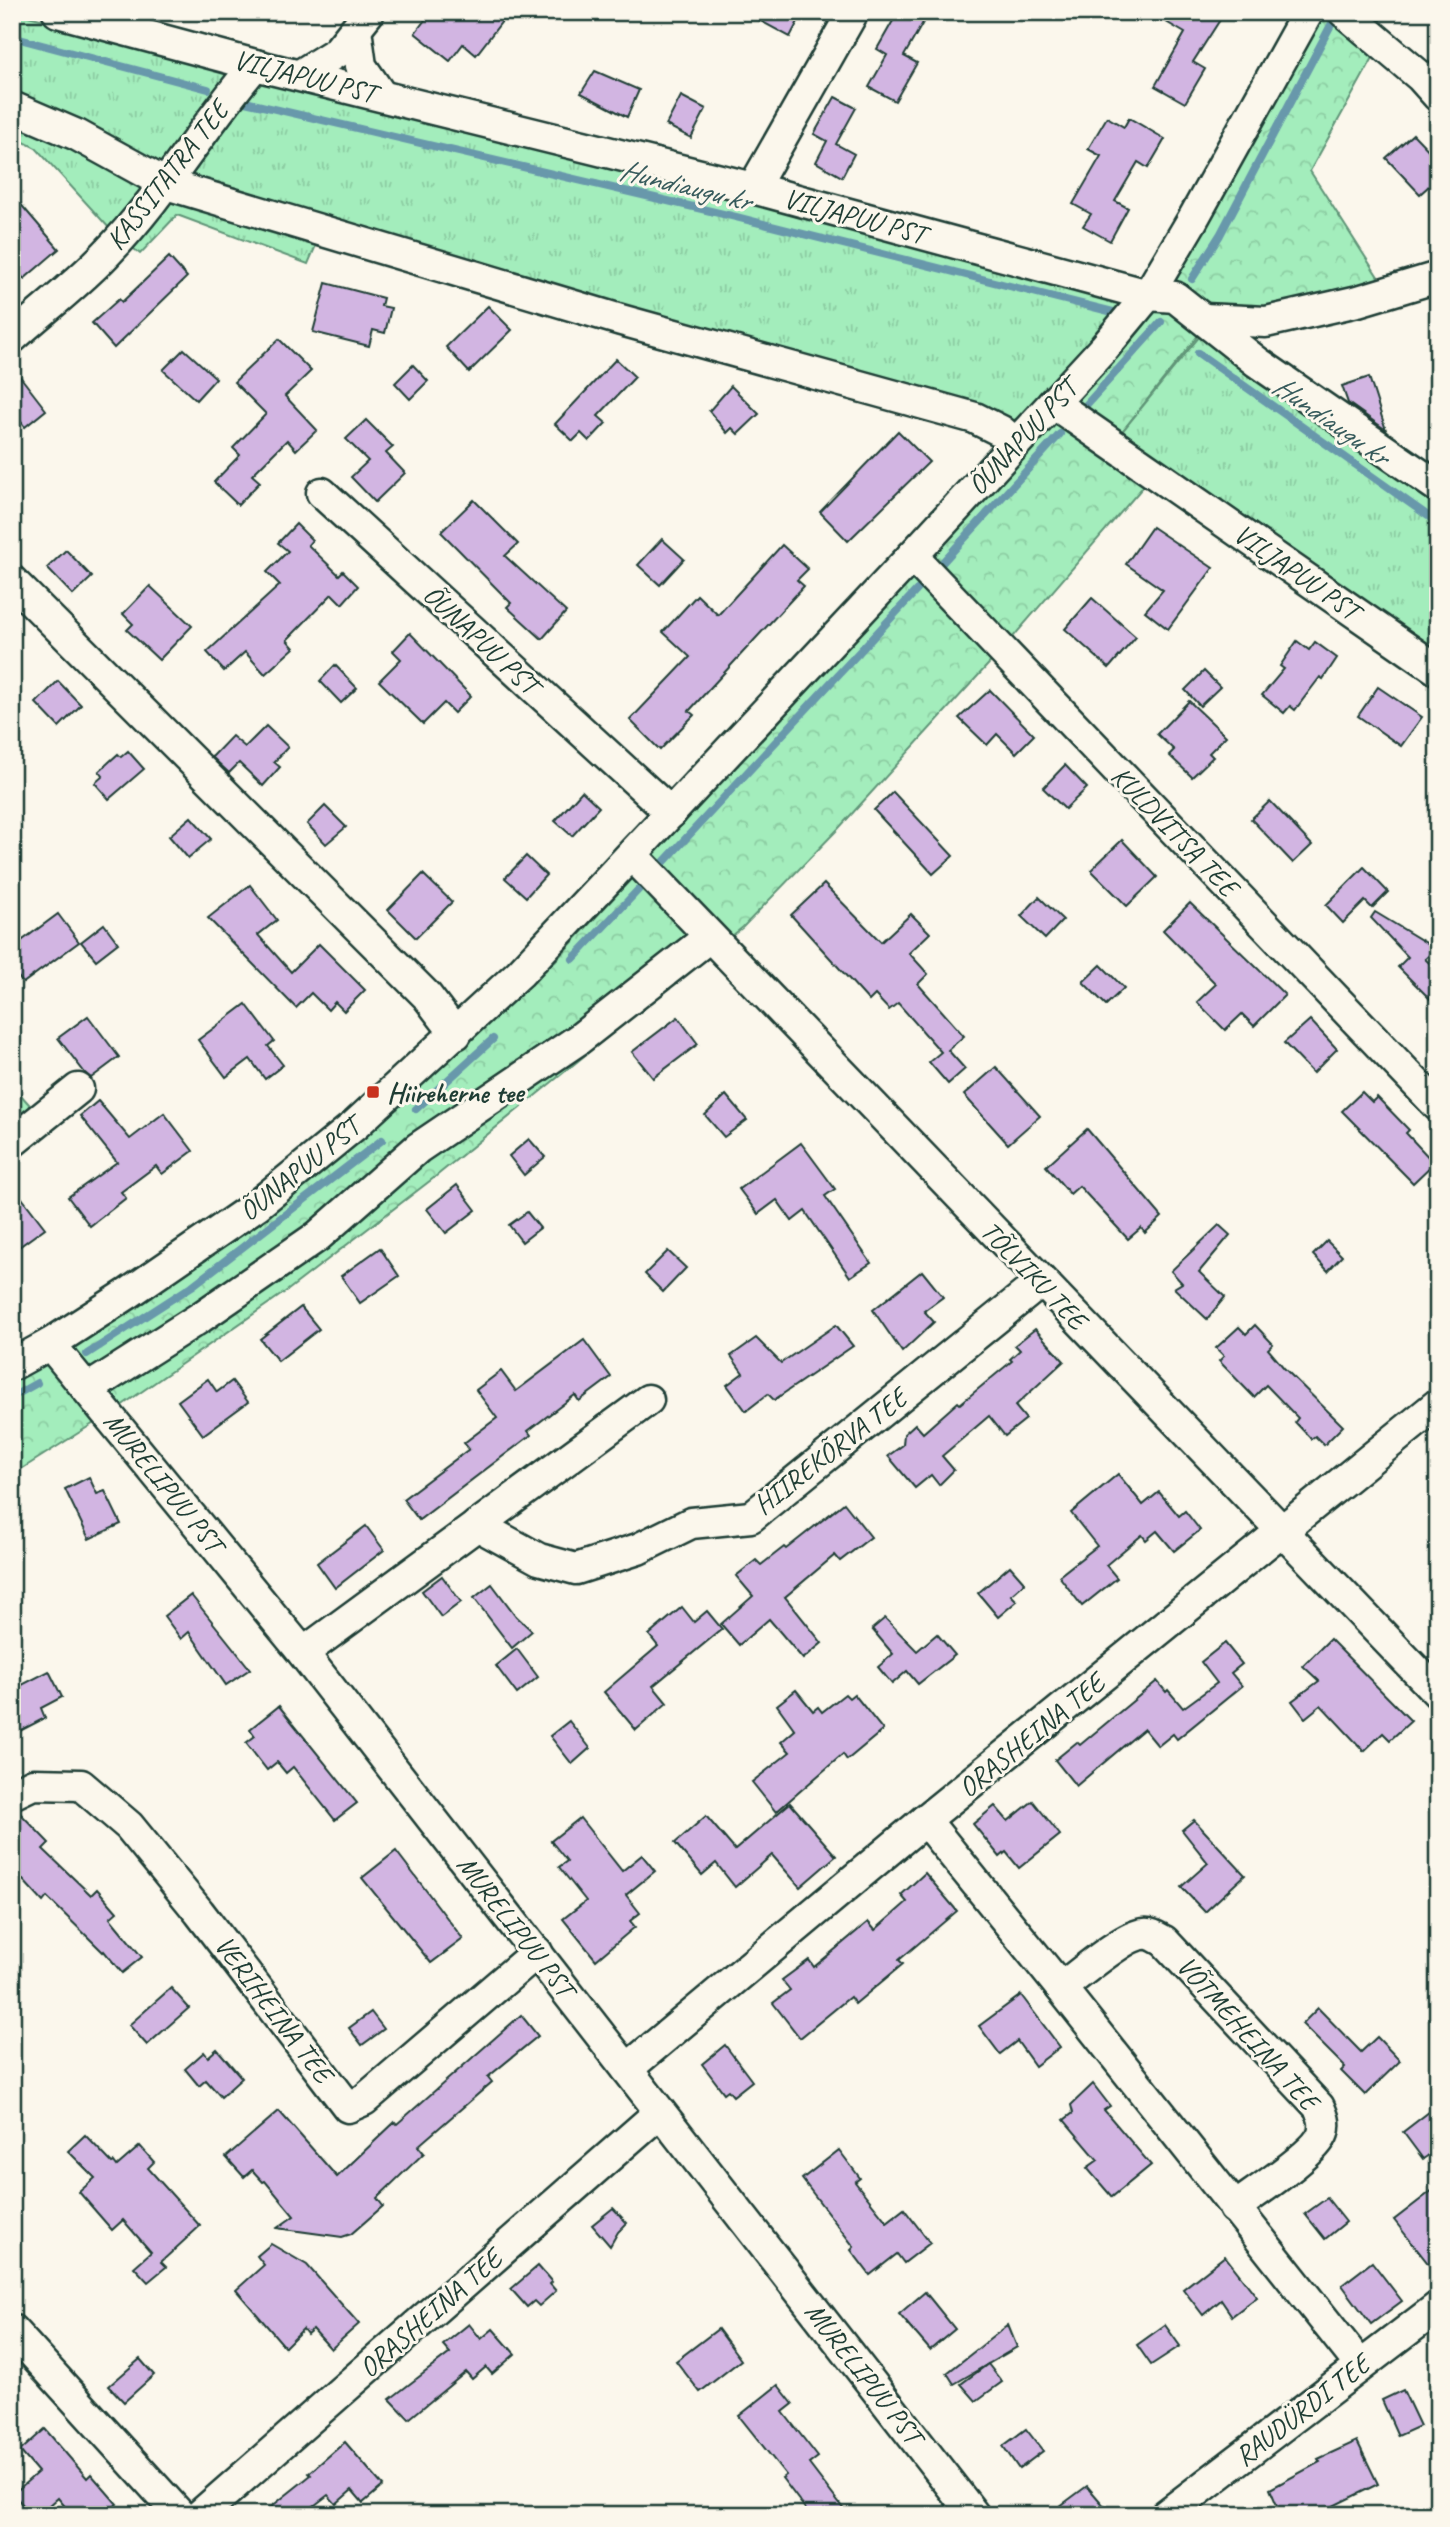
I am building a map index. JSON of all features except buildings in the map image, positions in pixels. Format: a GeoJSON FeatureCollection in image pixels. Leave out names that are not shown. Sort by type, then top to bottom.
{"type":"FeatureCollection","features":[{"type":"Feature","properties":{"kind":"street","name":"VILJAPUU PST"},"geometry":{"type":"LineString","coordinates":[[58,12],[256,65],[753,188],[1148,295],[1175,297],[1257,362],[1438,487]]}},
{"type":"Feature","properties":{"kind":"street"},"geometry":{"type":"LineString","coordinates":[[753,188],[853,12]]}},
{"type":"Feature","properties":{"kind":"street","name":"ÕUNAPUU PST"},"geometry":{"type":"LineString","coordinates":[[16,1354],[50,1343],[129,1293],[257,1205],[355,1125],[520,972],[912,556],[1104,348],[1148,295],[1308,12]]}},
{"type":"Feature","properties":{"kind":"street"},"geometry":{"type":"LineString","coordinates":[[1344,12],[1421,77],[1438,96]]}},
{"type":"Feature","properties":{"kind":"street"},"geometry":{"type":"LineString","coordinates":[[300,75],[337,52],[363,20]]}},
{"type":"Feature","properties":{"kind":"street"},"geometry":{"type":"LineString","coordinates":[[363,20],[361,66],[381,95]]}},
{"type":"Feature","properties":{"kind":"street","name":"KASSITATRA TEE"},"geometry":{"type":"LineString","coordinates":[[12,338],[105,256],[166,184],[220,106],[256,65]]}},
{"type":"Feature","properties":{"kind":"street"},"geometry":{"type":"LineString","coordinates":[[12,107],[77,135],[166,184],[621,320],[975,418],[1001,431],[1015,443]]}},
{"type":"Feature","properties":{"kind":"street"},"geometry":{"type":"LineString","coordinates":[[1204,319],[1266,322],[1357,301],[1438,277]]}},
{"type":"Feature","properties":{"kind":"street","name":"VILJAPUU PST"},"geometry":{"type":"LineString","coordinates":[[1053,402],[1438,670]]}},
{"type":"Feature","properties":{"kind":"street","name":"ÕUNAPUU PST"},"geometry":{"type":"LineString","coordinates":[[322,493],[671,813]]}},
{"type":"Feature","properties":{"kind":"street","name":"KULDVITSA TEE"},"geometry":{"type":"LineString","coordinates":[[912,556],[1438,1105]]}},
{"type":"Feature","properties":{"kind":"street"},"geometry":{"type":"LineString","coordinates":[[12,581],[427,996],[456,1034]]}},
{"type":"Feature","properties":{"kind":"street","name":"TÕLVIKU TEE"},"geometry":{"type":"LineString","coordinates":[[632,855],[1438,1693]]}},
{"type":"Feature","properties":{"kind":"street"},"geometry":{"type":"LineString","coordinates":[[88,1389],[201,1317],[318,1236],[418,1148],[579,1038],[709,937]]}},
{"type":"Feature","properties":{"kind":"street"},"geometry":{"type":"LineString","coordinates":[[12,1142],[78,1089]]}},
{"type":"Feature","properties":{"kind":"street","name":"HIIREKÕRVA TEE"},"geometry":{"type":"LineString","coordinates":[[477,1525],[539,1559],[576,1569],[638,1549],[691,1523],[751,1517],[1041,1282]]}},
{"type":"Feature","properties":{"kind":"street","name":"MURELIPUU PST"},"geometry":{"type":"LineString","coordinates":[[50,1343],[303,1653],[974,2515]]}},
{"type":"Feature","properties":{"kind":"street"},"geometry":{"type":"LineString","coordinates":[[303,1653],[648,1400]]}},
{"type":"Feature","properties":{"kind":"street","name":"ORASHEINA TEE"},"geometry":{"type":"LineString","coordinates":[[627,2069],[925,1820],[1438,1404]]}},
{"type":"Feature","properties":{"kind":"street","name":"VERIHEINA TEE"},"geometry":{"type":"LineString","coordinates":[[12,1794],[33,1784],[81,1786],[129,1826],[199,1912],[348,2107],[364,2100],[537,1952]]}},
{"type":"Feature","properties":{"kind":"street"},"geometry":{"type":"LineString","coordinates":[[925,1820],[1360,2365]]}},
{"type":"Feature","properties":{"kind":"street","name":"VÕTMEHEINA TEE"},"geometry":{"type":"LineString","coordinates":[[1061,1988],[1129,1937],[1143,1933],[1155,1936],[1164,1941],[1319,2107],[1325,2119],[1322,2135],[1312,2149],[1234,2208]]}},
{"type":"Feature","properties":{"kind":"street","name":"ORASHEINA TEE"},"geometry":{"type":"LineString","coordinates":[[200,2515],[660,2112]]}},
{"type":"Feature","properties":{"kind":"street","name":"RAUDÜRDI TEE"},"geometry":{"type":"LineString","coordinates":[[1166,2515],[1438,2307]]}},
{"type":"Feature","properties":{"kind":"street"},"geometry":{"type":"LineString","coordinates":[[12,2330],[180,2515]]}},
{"type":"Feature","properties":{"kind":"green space"},"geometry":{"type":"Polygon","coordinates":[[[12,12],[247,70],[1126,301],[1019,419],[1007,421],[323,229],[308,264],[177,215],[140,254],[110,229],[36,148],[12,136],[12,12]]]}},
{"type":"Feature","properties":{"kind":"green space"},"geometry":{"type":"Polygon","coordinates":[[[1322,16],[1375,54],[1310,171],[1382,283],[1267,314],[1215,314],[1109,448],[1148,481],[1007,644],[838,829],[743,927],[435,1177],[288,1290],[121,1406],[12,1475],[12,1381],[69,1350],[296,1191],[475,1036],[556,960],[1126,345],[1170,289],[1322,16]]]}},
{"type":"Feature","properties":{"kind":"green space"},"geometry":{"type":"Polygon","coordinates":[[[1203,332],[1438,498],[1438,661],[1120,434],[1203,332]]]}},
{"type":"Feature","properties":{"kind":"green space"},"geometry":{"type":"Polygon","coordinates":[[[12,1085],[36,1112],[12,1132],[12,1085]]]}},
{"type":"Feature","properties":{"kind":"waterway"},"geometry":{"type":"LineString","coordinates":[[1192,279],[1220,235],[1332,23]]}},
{"type":"Feature","properties":{"kind":"waterway","name":"Hundiaugu kr"},"geometry":{"type":"LineString","coordinates":[[12,37],[208,89]]}},
{"type":"Feature","properties":{"kind":"waterway","name":"Hundiaugu kr"},"geometry":{"type":"LineString","coordinates":[[245,102],[736,217],[1113,312]]}},
{"type":"Feature","properties":{"kind":"waterway"},"geometry":{"type":"LineString","coordinates":[[1086,405],[1161,322]]}},
{"type":"Feature","properties":{"kind":"waterway","name":"Hundiaugu kr"},"geometry":{"type":"LineString","coordinates":[[1198,353],[1438,523]]}},
{"type":"Feature","properties":{"kind":"waterway"},"geometry":{"type":"LineString","coordinates":[[941,564],[1060,434]]}},
{"type":"Feature","properties":{"kind":"waterway"},"geometry":{"type":"LineString","coordinates":[[663,863],[917,590]]}},
{"type":"Feature","properties":{"kind":"waterway"},"geometry":{"type":"LineString","coordinates":[[573,959],[639,889]]}},
{"type":"Feature","properties":{"kind":"waterway"},"geometry":{"type":"LineString","coordinates":[[416,1109],[493,1039]]}},
{"type":"Feature","properties":{"kind":"waterway"},"geometry":{"type":"LineString","coordinates":[[87,1354],[192,1286],[382,1140]]}},
{"type":"Feature","properties":{"kind":"waterway"},"geometry":{"type":"LineString","coordinates":[[12,1397],[37,1383]]}},
{"type":"Feature","properties":{"kind":"place","name":"Hiireherne tee"},"geometry":{"type":"Point","coordinates":[373,1092]}}]}
